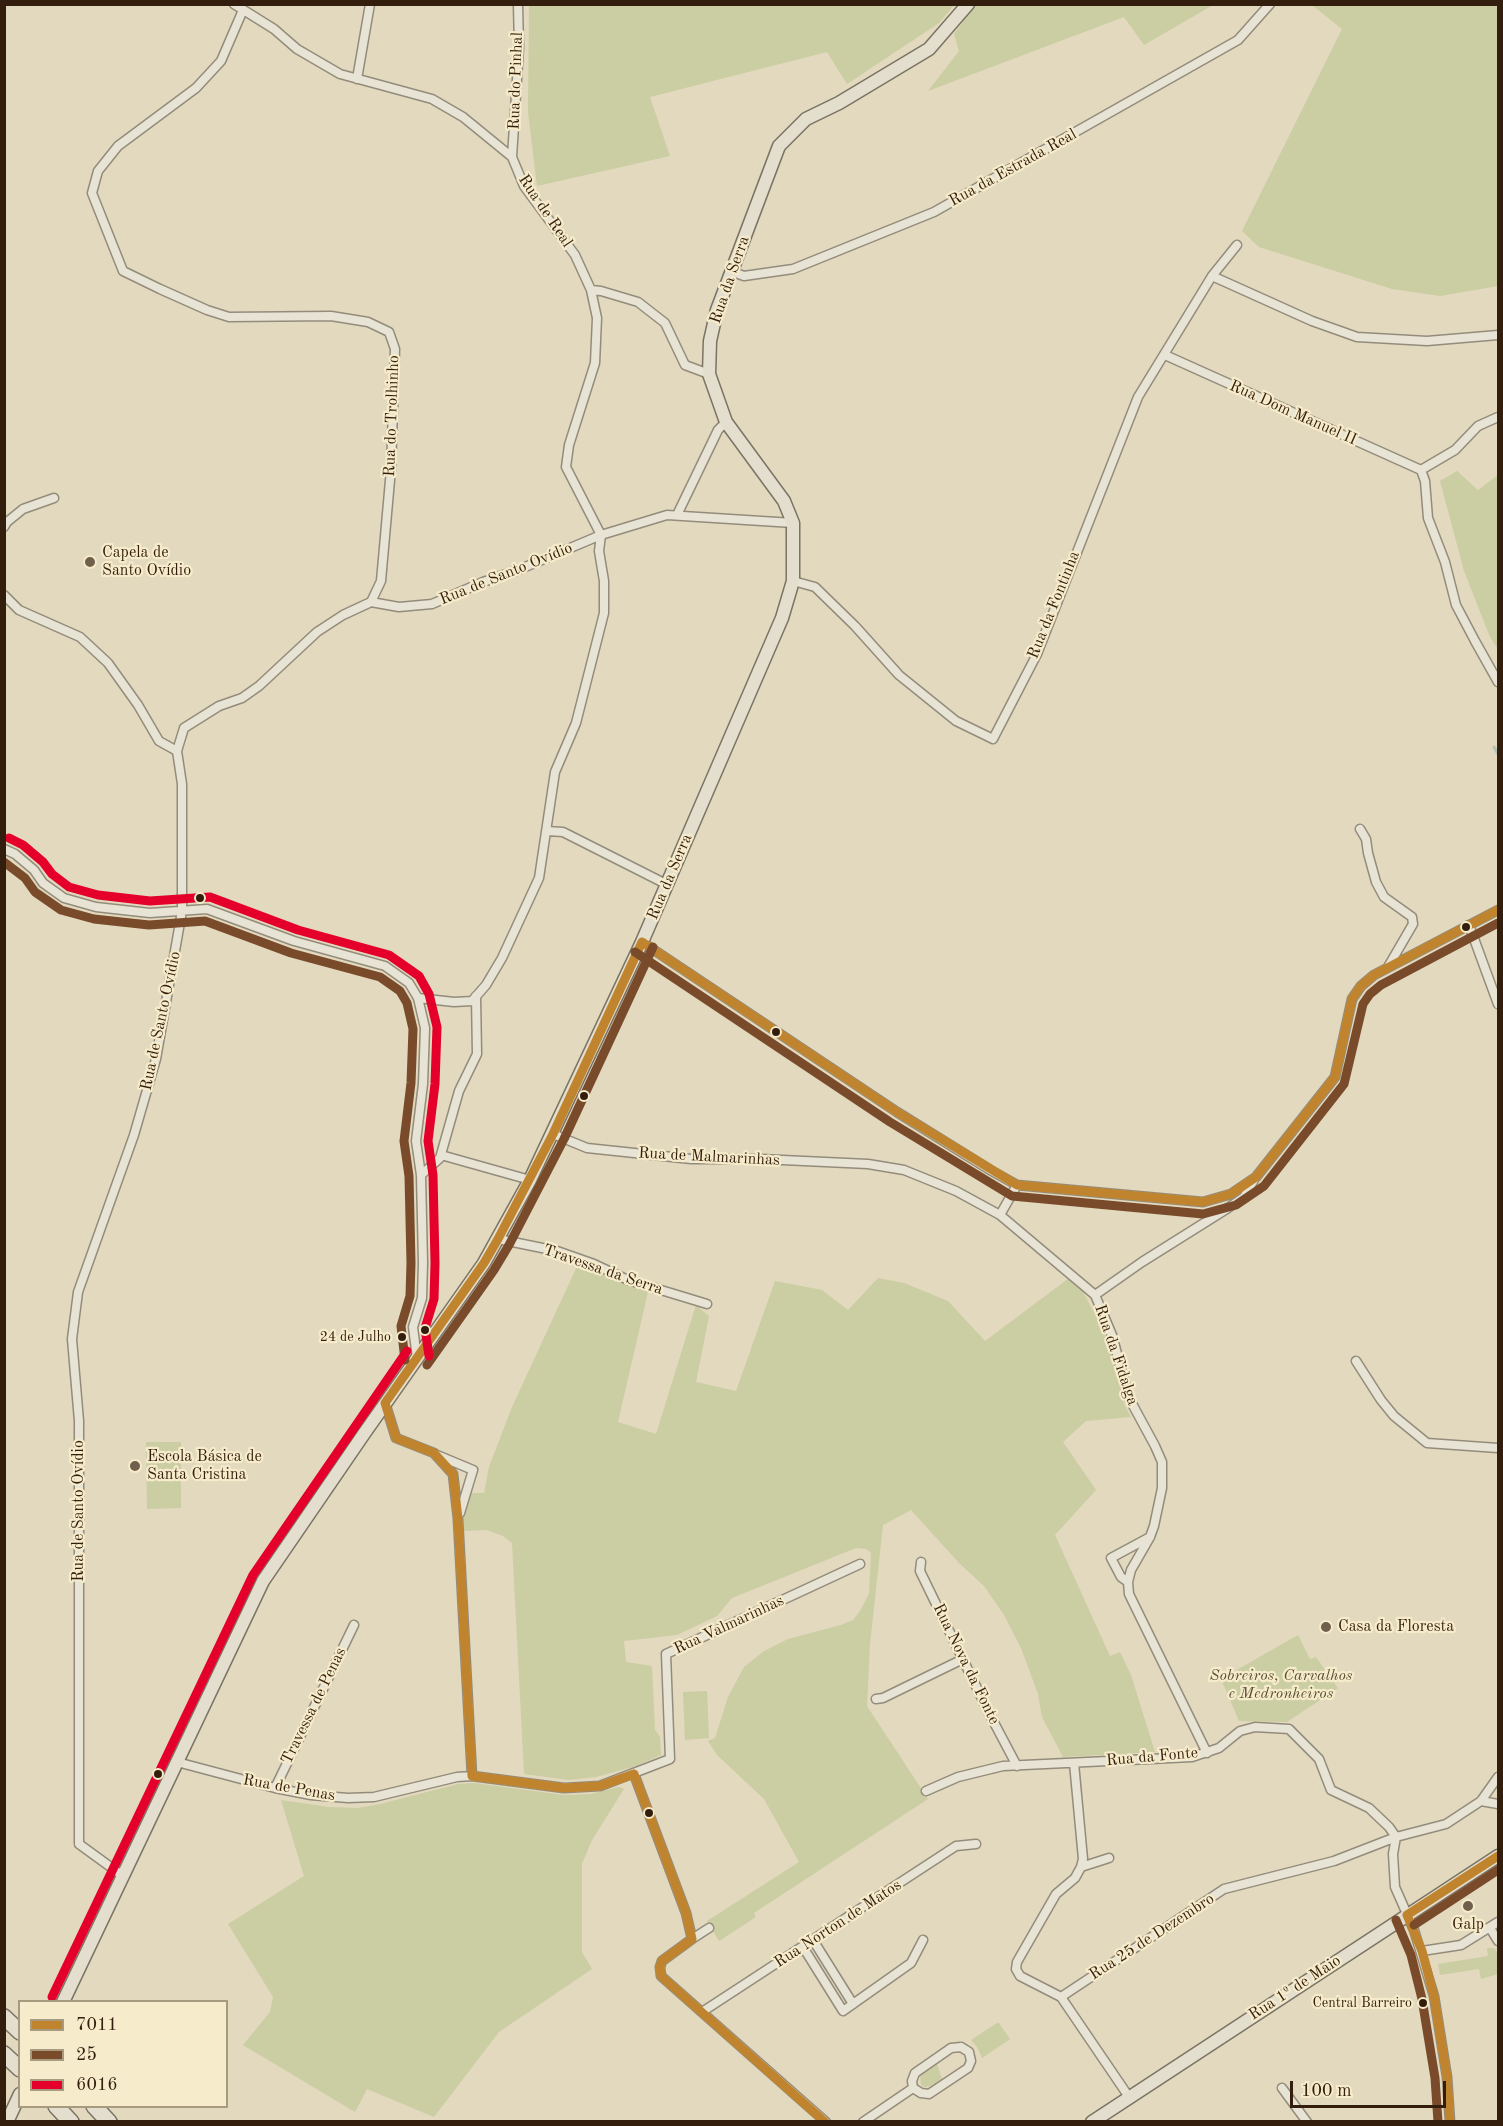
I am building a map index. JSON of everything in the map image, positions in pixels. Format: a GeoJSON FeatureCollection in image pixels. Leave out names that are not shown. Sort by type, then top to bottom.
{"type":"FeatureCollection","features":[{"type":"Feature","properties":{"kind":"highway"},"geometry":{"type":"LineString","coordinates":[[4,2017],[18,2030]]}},
{"type":"Feature","properties":{"kind":"highway"},"geometry":{"type":"LineString","coordinates":[[4,2054],[18,2067]]}},
{"type":"Feature","properties":{"kind":"highway"},"geometry":{"type":"LineString","coordinates":[[58,2108],[71,2121]]}},
{"type":"Feature","properties":{"kind":"highway"},"geometry":{"type":"LineString","coordinates":[[96,2108],[109,2121]]}},
{"type":"Feature","properties":{"kind":"main road","name":"Rua da Serra"},"geometry":{"type":"LineString","coordinates":[[63,2000],[263,1581],[484,1263],[530,1180],[642,942],[782,618],[793,581],[793,523],[784,501],[726,422],[709,374],[710,341],[717,310],[779,146],[806,120],[929,49],[968,4]]}},
{"type":"Feature","properties":{"kind":"main road","name":"Rua 1º de Maio"},"geometry":{"type":"LineString","coordinates":[[1092,2121],[1407,1915],[1496,1862]]}},
{"type":"Feature","properties":{"kind":"main road"},"geometry":{"type":"LineString","coordinates":[[7,2121],[18,2097]]}},
{"type":"Feature","properties":{"kind":"street","name":"Rua de Real"},"geometry":{"type":"LineString","coordinates":[[234,4],[274,30],[297,49],[340,75],[432,99],[463,117],[512,157],[524,186],[575,255],[591,290],[597,318],[596,363],[569,445],[566,467],[601,535]]}},
{"type":"Feature","properties":{"kind":"street"},"geometry":{"type":"LineString","coordinates":[[357,79],[370,4]]}},
{"type":"Feature","properties":{"kind":"street","name":"Rua do Pinhal"},"geometry":{"type":"LineString","coordinates":[[512,157],[519,48],[518,4]]}},
{"type":"Feature","properties":{"kind":"street","name":"Rua da Estrada Real"},"geometry":{"type":"LineString","coordinates":[[730,272],[744,276],[793,269],[934,212],[1238,40],[1270,4]]}},
{"type":"Feature","properties":{"kind":"street","name":"Rua do Trolhinho"},"geometry":{"type":"LineString","coordinates":[[243,10],[221,61],[195,88],[118,146],[98,171],[92,193],[123,271],[160,289],[229,317],[331,316],[368,321],[389,332],[395,349],[391,469],[381,581],[371,602]]}},
{"type":"Feature","properties":{"kind":"street","name":"Rua da Fontinha"},"geometry":{"type":"LineString","coordinates":[[793,581],[814,587],[855,626],[898,675],[956,721],[993,739],[1036,654],[1138,397],[1212,276],[1237,245]]}},
{"type":"Feature","properties":{"kind":"street"},"geometry":{"type":"LineString","coordinates":[[1212,276],[1312,321],[1357,337],[1427,341],[1498,335]]}},
{"type":"Feature","properties":{"kind":"street"},"geometry":{"type":"LineString","coordinates":[[591,290],[638,302],[665,323],[685,365],[709,374]]}},
{"type":"Feature","properties":{"kind":"street","name":"Rua Dom Manuel II"},"geometry":{"type":"LineString","coordinates":[[1165,355],[1421,470]]}},
{"type":"Feature","properties":{"kind":"street"},"geometry":{"type":"LineString","coordinates":[[1498,417],[1478,426],[1455,450],[1421,470],[1425,481],[1428,518],[1445,562],[1456,605],[1498,682]]}},
{"type":"Feature","properties":{"kind":"street"},"geometry":{"type":"LineString","coordinates":[[677,515],[718,430],[726,422]]}},
{"type":"Feature","properties":{"kind":"street"},"geometry":{"type":"LineString","coordinates":[[4,527],[23,510],[54,498]]}},
{"type":"Feature","properties":{"kind":"street","name":"Rua de Santo Ovídio"},"geometry":{"type":"LineString","coordinates":[[371,602],[399,608],[432,604],[601,535],[667,515],[793,523]]}},
{"type":"Feature","properties":{"kind":"street"},"geometry":{"type":"LineString","coordinates":[[418,998],[454,1002],[472,1001],[486,985],[502,958],[539,878],[555,772],[576,723],[604,613],[604,581],[599,550],[601,535]]}},
{"type":"Feature","properties":{"kind":"street"},"geometry":{"type":"LineString","coordinates":[[4,595],[19,610],[80,637],[108,663],[138,705],[159,741],[177,751],[184,728],[219,706],[242,698],[259,686],[317,632],[343,615],[371,602]]}},
{"type":"Feature","properties":{"kind":"street","name":"Rua de Santo Ovídio"},"geometry":{"type":"LineString","coordinates":[[123,1876],[79,1844],[79,1421],[72,1339],[78,1292],[135,1135],[156,1059],[182,911],[182,784],[177,751]]}},
{"type":"Feature","properties":{"kind":"street"},"geometry":{"type":"LineString","coordinates":[[1360,829],[1366,839],[1372,869],[1384,897],[1412,917],[1413,924],[1387,968]]}},
{"type":"Feature","properties":{"kind":"street"},"geometry":{"type":"LineString","coordinates":[[547,831],[563,832],[666,884]]}},
{"type":"Feature","properties":{"kind":"street"},"geometry":{"type":"LineString","coordinates":[[4,849],[15,854],[34,870],[43,883],[64,898],[96,907],[139,912],[207,909],[294,941],[385,966],[409,983],[418,998],[425,1028],[423,1084],[416,1141],[420,1175],[423,1263],[422,1298],[413,1327],[417,1358]]}},
{"type":"Feature","properties":{"kind":"street","name":"Rua da Fidalga"},"geometry":{"type":"LineString","coordinates":[[1128,1582],[1131,1570],[1150,1537],[1162,1488],[1162,1462],[1129,1398],[1112,1335],[1095,1294],[1244,1197],[1256,1177],[1335,1077],[1352,999],[1361,986],[1374,975],[1498,910]]}},
{"type":"Feature","properties":{"kind":"street"},"geometry":{"type":"LineString","coordinates":[[1469,925],[1498,1004]]}},
{"type":"Feature","properties":{"kind":"street"},"geometry":{"type":"LineString","coordinates":[[642,942],[897,1112],[992,1172],[1017,1185],[1203,1202],[1232,1194],[1256,1177]]}},
{"type":"Feature","properties":{"kind":"street"},"geometry":{"type":"LineString","coordinates":[[420,1175],[441,1158],[459,1091],[477,1054],[476,996]]}},
{"type":"Feature","properties":{"kind":"street","name":"Rua de Malmarinhas"},"geometry":{"type":"LineString","coordinates":[[553,1134],[588,1148],[691,1159],[868,1164],[904,1170],[956,1191],[1000,1215],[1095,1294]]}},
{"type":"Feature","properties":{"kind":"street"},"geometry":{"type":"LineString","coordinates":[[441,1155],[530,1180]]}},
{"type":"Feature","properties":{"kind":"street"},"geometry":{"type":"LineString","coordinates":[[1000,1215],[1017,1185]]}},
{"type":"Feature","properties":{"kind":"street","name":"Travessa da Serra"},"geometry":{"type":"LineString","coordinates":[[498,1239],[557,1251],[594,1264],[628,1281],[707,1304]]}},
{"type":"Feature","properties":{"kind":"street"},"geometry":{"type":"LineString","coordinates":[[1356,1361],[1394,1416],[1427,1443],[1498,1448]]}},
{"type":"Feature","properties":{"kind":"street"},"geometry":{"type":"LineString","coordinates":[[385,1403],[396,1438],[472,1470],[458,1519]]}},
{"type":"Feature","properties":{"kind":"street"},"geometry":{"type":"LineString","coordinates":[[434,1453],[453,1474],[458,1519],[472,1776]]}},
{"type":"Feature","properties":{"kind":"street"},"geometry":{"type":"LineString","coordinates":[[1150,1537],[1111,1558],[1121,1577],[1128,1582],[1129,1594],[1206,1753]]}},
{"type":"Feature","properties":{"kind":"street","name":"Rua Nova da Fonte"},"geometry":{"type":"LineString","coordinates":[[921,1562],[920,1571],[1017,1766]]}},
{"type":"Feature","properties":{"kind":"street","name":"Rua Valmarinhas"},"geometry":{"type":"LineString","coordinates":[[634,1774],[670,1759],[666,1654],[860,1564]]}},
{"type":"Feature","properties":{"kind":"street","name":"Travessa de Penas"},"geometry":{"type":"LineString","coordinates":[[274,1788],[354,1625]]}},
{"type":"Feature","properties":{"kind":"street"},"geometry":{"type":"LineString","coordinates":[[876,1699],[883,1698],[963,1659]]}},
{"type":"Feature","properties":{"kind":"street","name":"Rua da Fonte"},"geometry":{"type":"LineString","coordinates":[[926,1791],[966,1774],[993,1768],[1192,1757],[1219,1748],[1240,1731],[1255,1727],[1289,1729],[1319,1759],[1331,1790],[1369,1808],[1396,1837]]}},
{"type":"Feature","properties":{"kind":"street","name":"Rua de Penas"},"geometry":{"type":"LineString","coordinates":[[177,1762],[274,1788],[330,1797],[374,1797],[457,1777],[472,1776],[564,1788],[600,1786],[634,1774]]}},
{"type":"Feature","properties":{"kind":"street"},"geometry":{"type":"LineString","coordinates":[[1074,1763],[1083,1859],[1081,1867],[1075,1878],[1056,1894],[1017,1962],[1016,1969],[1020,1976],[1061,1997],[1129,2097]]}},
{"type":"Feature","properties":{"kind":"street"},"geometry":{"type":"LineString","coordinates":[[634,1774],[686,1913],[692,1939]]}},
{"type":"Feature","properties":{"kind":"street"},"geometry":{"type":"LineString","coordinates":[[1498,1777],[1481,1801],[1498,1804]]}},
{"type":"Feature","properties":{"kind":"street","name":"Rua 25 de Dezembro"},"geometry":{"type":"LineString","coordinates":[[1061,1997],[1224,1889],[1334,1861],[1396,1837],[1446,1824],[1481,1801]]}},
{"type":"Feature","properties":{"kind":"street"},"geometry":{"type":"LineString","coordinates":[[1396,1837],[1393,1854],[1395,1887],[1422,1951],[1434,1996],[1447,2077],[1450,2121]]}},
{"type":"Feature","properties":{"kind":"street","name":"Rua Norton de Matos"},"geometry":{"type":"LineString","coordinates":[[702,2012],[956,1846],[976,1844]]}},
{"type":"Feature","properties":{"kind":"street"},"geometry":{"type":"LineString","coordinates":[[1081,1867],[1108,1858]]}},
{"type":"Feature","properties":{"kind":"street"},"geometry":{"type":"LineString","coordinates":[[1422,1951],[1461,1944],[1498,1922]]}},
{"type":"Feature","properties":{"kind":"street"},"geometry":{"type":"LineString","coordinates":[[709,1928],[670,1953],[662,1961],[661,1976],[826,2121]]}},
{"type":"Feature","properties":{"kind":"street"},"geometry":{"type":"LineString","coordinates":[[1490,1928],[1498,1941]]}},
{"type":"Feature","properties":{"kind":"street"},"geometry":{"type":"LineString","coordinates":[[813,1940],[853,2004]]}},
{"type":"Feature","properties":{"kind":"street"},"geometry":{"type":"LineString","coordinates":[[802,1947],[843,2011],[911,1963],[923,1940]]}},
{"type":"Feature","properties":{"kind":"street"},"geometry":{"type":"LineString","coordinates":[[961,2047],[969,2052],[971,2061],[968,2068],[929,2094],[921,2093],[914,2088],[912,2081],[915,2073],[951,2048],[961,2047]]}},
{"type":"Feature","properties":{"kind":"street"},"geometry":{"type":"LineString","coordinates":[[863,2121],[914,2088]]}},
{"type":"Feature","properties":{"kind":"street"},"geometry":{"type":"LineString","coordinates":[[1282,2088],[1307,2121]]}},
{"type":"Feature","properties":{"kind":"green space"},"geometry":{"type":"Polygon","coordinates":[[[529,4],[954,5],[939,23],[847,84],[827,52],[650,97],[670,156],[537,186],[528,112],[529,4]]]}},
{"type":"Feature","properties":{"kind":"green space"},"geometry":{"type":"Polygon","coordinates":[[[976,4],[1213,5],[1144,45],[1124,17],[928,91],[959,51],[954,34],[976,4]]]}},
{"type":"Feature","properties":{"kind":"green space"},"geometry":{"type":"Polygon","coordinates":[[[1312,5],[1498,5],[1498,286],[1440,296],[1392,289],[1259,247],[1242,231],[1342,29],[1312,5]]]}},
{"type":"Feature","properties":{"kind":"green space"},"geometry":{"type":"Polygon","coordinates":[[[1457,471],[1478,490],[1498,475],[1498,649],[1490,637],[1464,571],[1440,481],[1457,471]]]}},
{"type":"Feature","properties":{"kind":"green space"},"geometry":{"type":"Polygon","coordinates":[[[579,1262],[648,1292],[618,1422],[656,1434],[696,1305],[709,1316],[696,1382],[736,1391],[775,1281],[822,1290],[848,1310],[878,1278],[904,1283],[948,1301],[985,1341],[1068,1279],[1083,1292],[1109,1340],[1124,1404],[1131,1417],[1086,1421],[1063,1442],[1096,1490],[1055,1535],[1110,1656],[1120,1652],[1131,1675],[1155,1752],[1063,1757],[1042,1717],[1038,1694],[1021,1648],[1004,1615],[984,1586],[959,1563],[911,1510],[883,1525],[870,1644],[867,1706],[928,1799],[754,1913],[756,1917],[719,1941],[707,1921],[799,1862],[764,1799],[717,1755],[708,1741],[715,1738],[728,1697],[744,1667],[764,1651],[788,1639],[853,1620],[869,1594],[871,1553],[866,1549],[856,1548],[732,1598],[717,1616],[677,1635],[624,1641],[626,1662],[652,1666],[655,1730],[660,1737],[661,1755],[636,1766],[596,1777],[569,1780],[524,1774],[512,1543],[503,1536],[487,1530],[464,1531],[463,1515],[471,1493],[484,1493],[489,1467],[512,1407],[579,1262]]]}},
{"type":"Feature","properties":{"kind":"green space"},"geometry":{"type":"Polygon","coordinates":[[[146,1442],[181,1442],[181,1508],[147,1509],[146,1442]]]}},
{"type":"Feature","properties":{"kind":"green space","name":"Sobreiros, Carvalhos e Medronheiros"},"geometry":{"type":"Polygon","coordinates":[[[1298,1635],[1310,1659],[1316,1657],[1338,1688],[1287,1722],[1239,1721],[1221,1679],[1298,1635]]]}},
{"type":"Feature","properties":{"kind":"green space"},"geometry":{"type":"Polygon","coordinates":[[[707,1691],[709,1738],[685,1740],[683,1692],[707,1691]]]}},
{"type":"Feature","properties":{"kind":"green space"},"geometry":{"type":"Polygon","coordinates":[[[474,1783],[564,1795],[591,1794],[619,1787],[624,1789],[592,1840],[582,1864],[582,1952],[592,1969],[499,2032],[434,2117],[367,2089],[355,2112],[243,2045],[270,2012],[273,1997],[228,1924],[304,1876],[281,1800],[329,1807],[358,1808],[458,1784],[474,1783]]]}},
{"type":"Feature","properties":{"kind":"green space"},"geometry":{"type":"Polygon","coordinates":[[[1487,1948],[1494,1948],[1498,1954],[1498,1974],[1481,1979],[1479,1969],[1440,1975],[1438,1964],[1488,1956],[1487,1948]]]}},
{"type":"Feature","properties":{"kind":"green space"},"geometry":{"type":"Polygon","coordinates":[[[997,2023],[1010,2039],[982,2058],[971,2040],[997,2023]]]}},
{"type":"Feature","properties":{"kind":"green space"},"geometry":{"type":"Polygon","coordinates":[[[937,2064],[942,2079],[931,2086],[921,2085],[920,2075],[937,2064]]]}},
{"type":"Feature","properties":{"kind":"waterway"},"geometry":{"type":"LineString","coordinates":[[1494,747],[1498,754]]}},
{"type":"Feature","properties":{"kind":"transit line","name":"6016"},"geometry":{"type":"LineString","coordinates":[[9,838],[23,845],[43,862],[52,874],[69,887],[98,895],[150,901],[210,897],[298,930],[389,955],[419,976],[429,994],[437,1027],[435,1084],[428,1141],[433,1175],[435,1263],[434,1299],[425,1328],[429,1356]]}},
{"type":"Feature","properties":{"kind":"transit line","name":"25"},"geometry":{"type":"LineString","coordinates":[[4,862],[25,878],[35,892],[61,910],[94,919],[149,925],[205,921],[291,953],[380,977],[400,991],[407,1003],[413,1029],[411,1083],[404,1141],[409,1176],[411,1263],[410,1296],[401,1326],[405,1360]]}},
{"type":"Feature","properties":{"kind":"transit line","name":"7011"},"geometry":{"type":"LineString","coordinates":[[642,942],[897,1112],[1017,1185],[1203,1202],[1231,1194],[1256,1177],[1335,1077],[1352,999],[1361,986],[1374,975],[1498,910]]}},
{"type":"Feature","properties":{"kind":"transit line","name":"25"},"geometry":{"type":"LineString","coordinates":[[635,952],[890,1122],[1012,1196],[1203,1214],[1236,1205],[1264,1186],[1344,1084],[1363,1004],[1370,994],[1381,985],[1498,923]]}},
{"type":"Feature","properties":{"kind":"transit line","name":"7011"},"geometry":{"type":"LineString","coordinates":[[385,1403],[484,1263],[498,1239],[553,1134],[642,942]]}},
{"type":"Feature","properties":{"kind":"transit line","name":"25"},"geometry":{"type":"LineString","coordinates":[[427,1365],[509,1245],[564,1139],[653,947]]}},
{"type":"Feature","properties":{"kind":"transit line","name":"6016"},"geometry":{"type":"LineString","coordinates":[[52,1997],[253,1575],[407,1351]]}},
{"type":"Feature","properties":{"kind":"transit line","name":"7011"},"geometry":{"type":"LineString","coordinates":[[385,1403],[396,1438],[434,1453],[453,1474],[458,1519],[472,1776]]}},
{"type":"Feature","properties":{"kind":"transit line","name":"7011"},"geometry":{"type":"LineString","coordinates":[[634,1774],[686,1913],[692,1939],[662,1961],[660,1967]]}},
{"type":"Feature","properties":{"kind":"transit line","name":"7011"},"geometry":{"type":"LineString","coordinates":[[472,1776],[564,1788],[600,1786],[634,1774]]}},
{"type":"Feature","properties":{"kind":"transit line","name":"7011"},"geometry":{"type":"LineString","coordinates":[[1407,1915],[1498,1856]]}},
{"type":"Feature","properties":{"kind":"transit line","name":"25"},"geometry":{"type":"LineString","coordinates":[[1414,1925],[1498,1870]]}},
{"type":"Feature","properties":{"kind":"transit line","name":"7011"},"geometry":{"type":"LineString","coordinates":[[1407,1915],[1422,1951],[1434,1996],[1447,2077],[1450,2122]]}},
{"type":"Feature","properties":{"kind":"transit line","name":"25"},"geometry":{"type":"LineString","coordinates":[[1396,1920],[1411,1955],[1422,1999],[1435,2078],[1438,2122]]}},
{"type":"Feature","properties":{"kind":"transit line","name":"7011"},"geometry":{"type":"LineString","coordinates":[[660,1967],[661,1976],[825,2122]]}},
{"type":"Feature","properties":{"kind":"place","name":"Capela de Santo Ovídio"},"geometry":{"type":"Point","coordinates":[90,562]}},
{"type":"Feature","properties":{"kind":"place","name":"24 de Julho"},"geometry":{"type":"Point","coordinates":[402,1337]}},
{"type":"Feature","properties":{"kind":"place","name":"Escola Básica de Santa Cristina"},"geometry":{"type":"Point","coordinates":[135,1466]}},
{"type":"Feature","properties":{"kind":"place","name":"Casa da Floresta"},"geometry":{"type":"Point","coordinates":[1326,1627]}},
{"type":"Feature","properties":{"kind":"place","name":"Galp"},"geometry":{"type":"Point","coordinates":[1468,1906]}},
{"type":"Feature","properties":{"kind":"place","name":"Central Barreiro"},"geometry":{"type":"Point","coordinates":[1423,2003]}}]}
